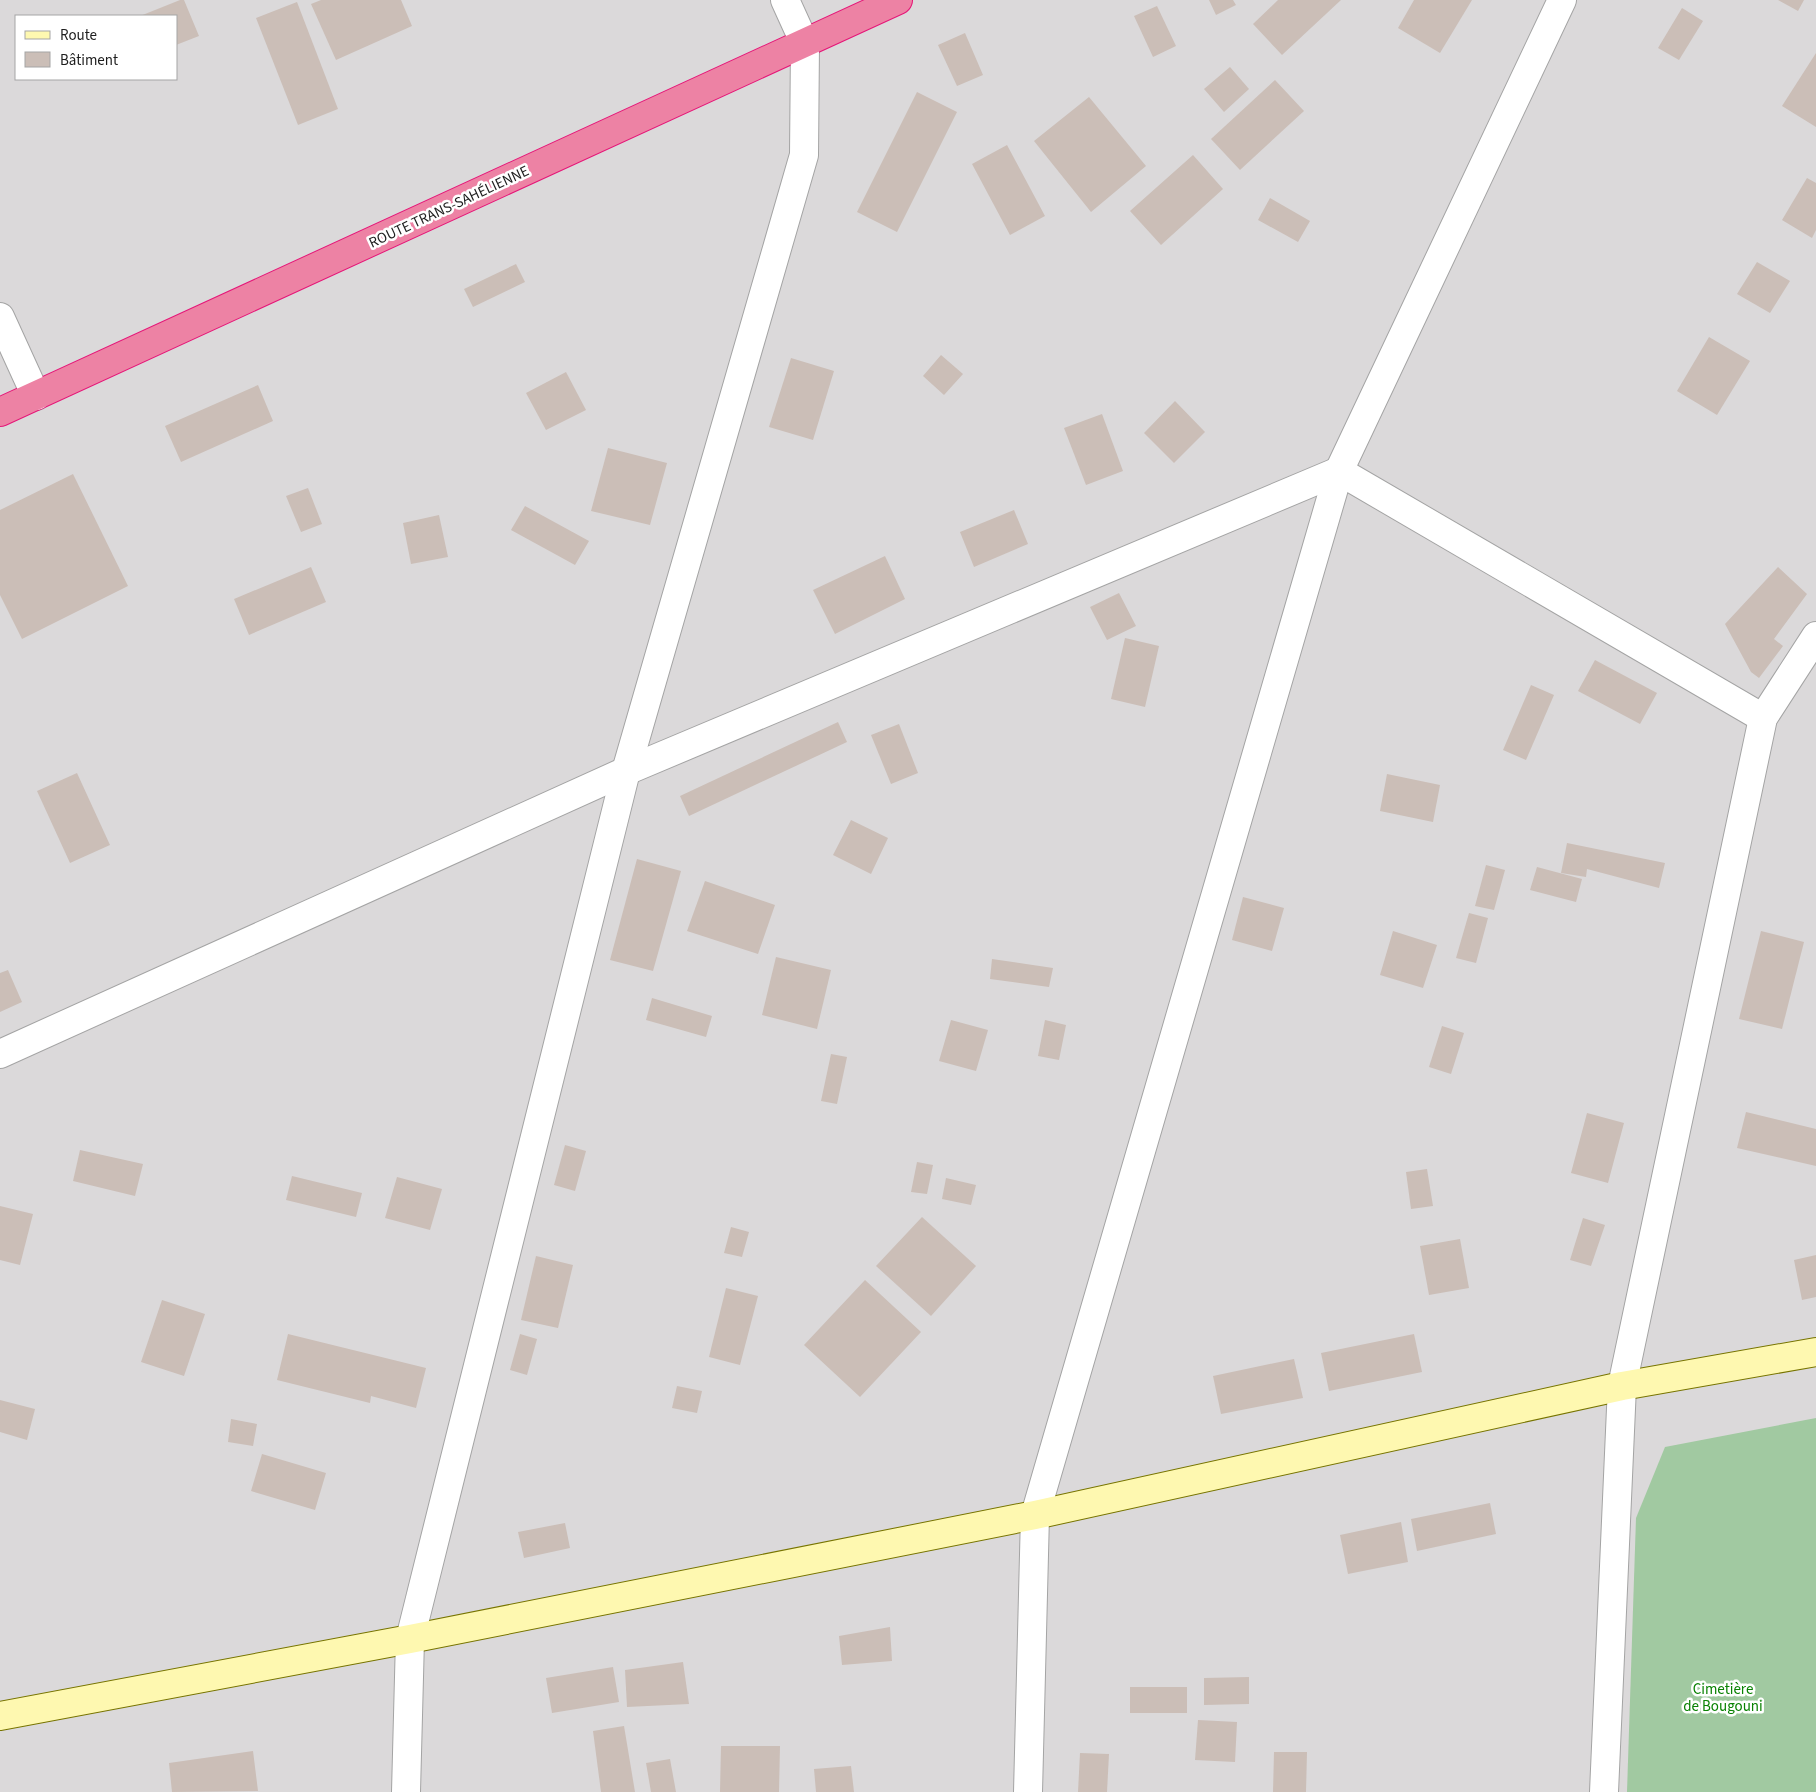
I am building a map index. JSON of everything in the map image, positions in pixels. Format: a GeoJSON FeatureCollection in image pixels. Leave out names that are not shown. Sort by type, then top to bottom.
{"type":"FeatureCollection","features":[{"type":"Feature","properties":{"kind":"highway","name":"ROUTE TRANS-SAHÉLIENNE"},"geometry":{"type":"LineString","coordinates":[[0,412],[898,0]]}},
{"type":"Feature","properties":{"kind":"street"},"geometry":{"type":"LineString","coordinates":[[406,1792],[410,1639],[626,771],[804,155],[805,44],[785,0]]}},
{"type":"Feature","properties":{"kind":"street"},"geometry":{"type":"LineString","coordinates":[[1028,1792],[1035,1515],[1339,471],[1562,0]]}},
{"type":"Feature","properties":{"kind":"street"},"geometry":{"type":"LineString","coordinates":[[0,317],[36,396]]}},
{"type":"Feature","properties":{"kind":"street"},"geometry":{"type":"LineString","coordinates":[[1339,471],[1763,718]]}},
{"type":"Feature","properties":{"kind":"street"},"geometry":{"type":"LineString","coordinates":[[0,1054],[626,771],[1339,471]]}},
{"type":"Feature","properties":{"kind":"street"},"geometry":{"type":"LineString","coordinates":[[1604,1792],[1622,1386],[1763,718],[1816,636]]}},
{"type":"Feature","properties":{"kind":"street"},"geometry":{"type":"LineString","coordinates":[[0,1716],[410,1639],[1035,1515],[1622,1386],[1816,1352]]}},
{"type":"Feature","properties":{"kind":"shaded area"},"geometry":{"type":"Polygon","coordinates":[[[0,0],[1816,0],[1816,1792],[0,1792],[0,0]]]}},
{"type":"Feature","properties":{"kind":"green space","name":"Cimetière de Bougouni"},"geometry":{"type":"Polygon","coordinates":[[[1816,1418],[1816,1792],[1627,1792],[1636,1518],[1665,1447],[1816,1418]]]}},
{"type":"Feature","properties":{"kind":"building"},"geometry":{"type":"Polygon","coordinates":[[[184,0],[199,36],[178,44],[178,15],[142,15],[184,0]]]}},
{"type":"Feature","properties":{"kind":"building"},"geometry":{"type":"Polygon","coordinates":[[[321,0],[401,0],[412,26],[336,60],[311,4],[321,0]]]}},
{"type":"Feature","properties":{"kind":"building"},"geometry":{"type":"Polygon","coordinates":[[[1209,0],[1233,0],[1236,5],[1216,15],[1209,0]]]}},
{"type":"Feature","properties":{"kind":"building"},"geometry":{"type":"Polygon","coordinates":[[[1278,0],[1341,0],[1282,55],[1253,24],[1278,0]]]}},
{"type":"Feature","properties":{"kind":"building"},"geometry":{"type":"Polygon","coordinates":[[[1414,0],[1472,0],[1440,53],[1398,28],[1414,0]]]}},
{"type":"Feature","properties":{"kind":"building"},"geometry":{"type":"Polygon","coordinates":[[[1778,0],[1804,0],[1798,11],[1778,0]]]}},
{"type":"Feature","properties":{"kind":"building"},"geometry":{"type":"Polygon","coordinates":[[[297,2],[338,109],[298,125],[256,18],[297,2]]]}},
{"type":"Feature","properties":{"kind":"building"},"geometry":{"type":"Polygon","coordinates":[[[1157,6],[1176,46],[1153,57],[1134,16],[1157,6]]]}},
{"type":"Feature","properties":{"kind":"building"},"geometry":{"type":"Polygon","coordinates":[[[1682,8],[1703,21],[1679,60],[1658,48],[1682,8]]]}},
{"type":"Feature","properties":{"kind":"building"},"geometry":{"type":"Polygon","coordinates":[[[965,33],[983,75],[957,86],[938,45],[965,33]]]}},
{"type":"Feature","properties":{"kind":"building"},"geometry":{"type":"Polygon","coordinates":[[[1816,53],[1816,127],[1782,106],[1816,53]]]}},
{"type":"Feature","properties":{"kind":"building"},"geometry":{"type":"Polygon","coordinates":[[[1230,67],[1249,89],[1224,112],[1204,89],[1230,67]]]}},
{"type":"Feature","properties":{"kind":"building"},"geometry":{"type":"Polygon","coordinates":[[[1275,80],[1304,111],[1240,170],[1211,139],[1275,80]]]}},
{"type":"Feature","properties":{"kind":"building"},"geometry":{"type":"Polygon","coordinates":[[[917,92],[957,112],[897,232],[857,212],[917,92]]]}},
{"type":"Feature","properties":{"kind":"building"},"geometry":{"type":"Polygon","coordinates":[[[1089,97],[1146,166],[1091,212],[1034,141],[1089,97]]]}},
{"type":"Feature","properties":{"kind":"building"},"geometry":{"type":"Polygon","coordinates":[[[1007,145],[1045,216],[1010,235],[972,164],[1007,145]]]}},
{"type":"Feature","properties":{"kind":"building"},"geometry":{"type":"Polygon","coordinates":[[[1193,155],[1223,189],[1161,245],[1130,211],[1193,155]]]}},
{"type":"Feature","properties":{"kind":"building"},"geometry":{"type":"Polygon","coordinates":[[[1807,178],[1816,183],[1816,230],[1812,238],[1782,220],[1807,178]]]}},
{"type":"Feature","properties":{"kind":"building"},"geometry":{"type":"Polygon","coordinates":[[[1270,198],[1310,221],[1298,242],[1258,220],[1270,198]]]}},
{"type":"Feature","properties":{"kind":"building"},"geometry":{"type":"Polygon","coordinates":[[[1757,262],[1790,281],[1770,313],[1737,294],[1757,262]]]}},
{"type":"Feature","properties":{"kind":"building"},"geometry":{"type":"Polygon","coordinates":[[[516,264],[525,282],[473,307],[464,289],[516,264]]]}},
{"type":"Feature","properties":{"kind":"building"},"geometry":{"type":"Polygon","coordinates":[[[1709,337],[1750,361],[1717,415],[1677,391],[1709,337]]]}},
{"type":"Feature","properties":{"kind":"building"},"geometry":{"type":"Polygon","coordinates":[[[941,355],[963,374],[944,395],[923,376],[941,355]]]}},
{"type":"Feature","properties":{"kind":"building"},"geometry":{"type":"Polygon","coordinates":[[[791,358],[834,371],[813,440],[769,427],[791,358]]]}},
{"type":"Feature","properties":{"kind":"building"},"geometry":{"type":"Polygon","coordinates":[[[566,372],[586,410],[546,430],[526,393],[566,372]]]}},
{"type":"Feature","properties":{"kind":"building"},"geometry":{"type":"Polygon","coordinates":[[[258,385],[273,421],[181,462],[165,426],[258,385]]]}},
{"type":"Feature","properties":{"kind":"building"},"geometry":{"type":"Polygon","coordinates":[[[1175,401],[1205,432],[1174,463],[1144,433],[1175,401]]]}},
{"type":"Feature","properties":{"kind":"building"},"geometry":{"type":"Polygon","coordinates":[[[1102,414],[1123,471],[1086,485],[1064,428],[1102,414]]]}},
{"type":"Feature","properties":{"kind":"building"},"geometry":{"type":"Polygon","coordinates":[[[608,448],[667,463],[650,525],[591,511],[608,448]]]}},
{"type":"Feature","properties":{"kind":"building"},"geometry":{"type":"Polygon","coordinates":[[[73,474],[128,586],[22,639],[0,595],[0,510],[73,474]]]}},
{"type":"Feature","properties":{"kind":"building"},"geometry":{"type":"Polygon","coordinates":[[[308,488],[322,524],[301,532],[286,496],[308,488]]]}},
{"type":"Feature","properties":{"kind":"building"},"geometry":{"type":"Polygon","coordinates":[[[525,506],[589,541],[575,565],[511,530],[525,506]]]}},
{"type":"Feature","properties":{"kind":"building"},"geometry":{"type":"Polygon","coordinates":[[[1014,510],[1028,544],[974,567],[960,532],[1014,510]]]}},
{"type":"Feature","properties":{"kind":"building"},"geometry":{"type":"Polygon","coordinates":[[[439,515],[448,557],[411,564],[403,523],[439,515]]]}},
{"type":"Feature","properties":{"kind":"building"},"geometry":{"type":"Polygon","coordinates":[[[885,556],[905,599],[835,634],[813,590],[885,556]]]}},
{"type":"Feature","properties":{"kind":"building"},"geometry":{"type":"Polygon","coordinates":[[[311,567],[326,602],[249,635],[234,599],[311,567]]]}},
{"type":"Feature","properties":{"kind":"building"},"geometry":{"type":"Polygon","coordinates":[[[1778,567],[1807,594],[1774,639],[1783,646],[1759,678],[1751,672],[1725,624],[1778,567]]]}},
{"type":"Feature","properties":{"kind":"building"},"geometry":{"type":"Polygon","coordinates":[[[1119,593],[1136,626],[1107,640],[1090,607],[1119,593]]]}},
{"type":"Feature","properties":{"kind":"building"},"geometry":{"type":"Polygon","coordinates":[[[1125,638],[1159,646],[1145,707],[1111,699],[1125,638]]]}},
{"type":"Feature","properties":{"kind":"building"},"geometry":{"type":"Polygon","coordinates":[[[1595,660],[1657,693],[1640,724],[1578,691],[1595,660]]]}},
{"type":"Feature","properties":{"kind":"building"},"geometry":{"type":"Polygon","coordinates":[[[1531,685],[1554,695],[1526,760],[1503,750],[1531,685]]]}},
{"type":"Feature","properties":{"kind":"building"},"geometry":{"type":"Polygon","coordinates":[[[838,722],[847,742],[689,816],[680,796],[838,722]]]}},
{"type":"Feature","properties":{"kind":"building"},"geometry":{"type":"Polygon","coordinates":[[[899,724],[918,773],[891,784],[871,735],[899,724]]]}},
{"type":"Feature","properties":{"kind":"building"},"geometry":{"type":"Polygon","coordinates":[[[77,773],[110,845],[70,863],[37,791],[77,773]]]}},
{"type":"Feature","properties":{"kind":"building"},"geometry":{"type":"Polygon","coordinates":[[[1387,774],[1440,785],[1433,822],[1380,811],[1387,774]]]}},
{"type":"Feature","properties":{"kind":"building"},"geometry":{"type":"Polygon","coordinates":[[[851,820],[888,838],[871,874],[833,855],[851,820]]]}},
{"type":"Feature","properties":{"kind":"building"},"geometry":{"type":"Polygon","coordinates":[[[1567,843],[1665,863],[1659,888],[1587,869],[1586,877],[1561,873],[1567,843]]]}},
{"type":"Feature","properties":{"kind":"building"},"geometry":{"type":"Polygon","coordinates":[[[637,859],[681,871],[653,971],[610,960],[637,859]]]}},
{"type":"Feature","properties":{"kind":"building"},"geometry":{"type":"Polygon","coordinates":[[[1486,865],[1505,870],[1494,910],[1475,906],[1486,865]]]}},
{"type":"Feature","properties":{"kind":"building"},"geometry":{"type":"Polygon","coordinates":[[[1537,867],[1582,879],[1576,902],[1530,890],[1537,867]]]}},
{"type":"Feature","properties":{"kind":"building"},"geometry":{"type":"Polygon","coordinates":[[[705,881],[775,905],[758,954],[687,931],[705,881]]]}},
{"type":"Feature","properties":{"kind":"building"},"geometry":{"type":"Polygon","coordinates":[[[1243,897],[1284,908],[1272,951],[1232,940],[1243,897]]]}},
{"type":"Feature","properties":{"kind":"building"},"geometry":{"type":"Polygon","coordinates":[[[1469,913],[1488,918],[1476,963],[1456,958],[1469,913]]]}},
{"type":"Feature","properties":{"kind":"building"},"geometry":{"type":"Polygon","coordinates":[[[1393,931],[1437,945],[1423,988],[1380,975],[1393,931]]]}},
{"type":"Feature","properties":{"kind":"building"},"geometry":{"type":"Polygon","coordinates":[[[1761,931],[1804,942],[1782,1029],[1739,1019],[1761,931]]]}},
{"type":"Feature","properties":{"kind":"building"},"geometry":{"type":"Polygon","coordinates":[[[776,957],[831,970],[817,1029],[762,1015],[776,957]]]}},
{"type":"Feature","properties":{"kind":"building"},"geometry":{"type":"Polygon","coordinates":[[[992,959],[1053,968],[1049,987],[990,979],[992,959]]]}},
{"type":"Feature","properties":{"kind":"building"},"geometry":{"type":"Polygon","coordinates":[[[8,970],[22,1002],[0,1012],[0,973],[8,970]]]}},
{"type":"Feature","properties":{"kind":"building"},"geometry":{"type":"Polygon","coordinates":[[[652,998],[712,1016],[706,1037],[646,1020],[652,998]]]}},
{"type":"Feature","properties":{"kind":"building"},"geometry":{"type":"Polygon","coordinates":[[[951,1020],[988,1030],[976,1071],[939,1061],[951,1020]]]}},
{"type":"Feature","properties":{"kind":"building"},"geometry":{"type":"Polygon","coordinates":[[[1045,1020],[1066,1025],[1059,1060],[1038,1056],[1045,1020]]]}},
{"type":"Feature","properties":{"kind":"building"},"geometry":{"type":"Polygon","coordinates":[[[1442,1026],[1464,1033],[1451,1074],[1429,1067],[1442,1026]]]}},
{"type":"Feature","properties":{"kind":"building"},"geometry":{"type":"Polygon","coordinates":[[[831,1054],[847,1057],[837,1104],[821,1101],[831,1054]]]}},
{"type":"Feature","properties":{"kind":"building"},"geometry":{"type":"Polygon","coordinates":[[[1746,1112],[1816,1129],[1816,1166],[1737,1148],[1746,1112]]]}},
{"type":"Feature","properties":{"kind":"building"},"geometry":{"type":"Polygon","coordinates":[[[1587,1113],[1624,1123],[1608,1183],[1571,1173],[1587,1113]]]}},
{"type":"Feature","properties":{"kind":"building"},"geometry":{"type":"Polygon","coordinates":[[[565,1145],[586,1151],[575,1191],[554,1185],[565,1145]]]}},
{"type":"Feature","properties":{"kind":"building"},"geometry":{"type":"Polygon","coordinates":[[[80,1150],[143,1164],[135,1196],[73,1181],[80,1150]]]}},
{"type":"Feature","properties":{"kind":"building"},"geometry":{"type":"Polygon","coordinates":[[[917,1162],[933,1165],[927,1194],[911,1192],[917,1162]]]}},
{"type":"Feature","properties":{"kind":"building"},"geometry":{"type":"Polygon","coordinates":[[[1427,1169],[1433,1206],[1411,1209],[1406,1172],[1427,1169]]]}},
{"type":"Feature","properties":{"kind":"building"},"geometry":{"type":"Polygon","coordinates":[[[292,1176],[362,1193],[356,1217],[286,1200],[292,1176]]]}},
{"type":"Feature","properties":{"kind":"building"},"geometry":{"type":"Polygon","coordinates":[[[397,1177],[442,1189],[430,1230],[385,1218],[397,1177]]]}},
{"type":"Feature","properties":{"kind":"building"},"geometry":{"type":"Polygon","coordinates":[[[946,1178],[976,1185],[971,1205],[942,1199],[946,1178]]]}},
{"type":"Feature","properties":{"kind":"building"},"geometry":{"type":"Polygon","coordinates":[[[0,1206],[33,1214],[20,1265],[0,1260],[0,1206]]]}},
{"type":"Feature","properties":{"kind":"building"},"geometry":{"type":"Polygon","coordinates":[[[922,1217],[976,1266],[931,1316],[876,1266],[922,1217]]]}},
{"type":"Feature","properties":{"kind":"building"},"geometry":{"type":"Polygon","coordinates":[[[1583,1218],[1605,1225],[1591,1266],[1570,1260],[1583,1218]]]}},
{"type":"Feature","properties":{"kind":"building"},"geometry":{"type":"Polygon","coordinates":[[[731,1227],[749,1232],[742,1257],[724,1253],[731,1227]]]}},
{"type":"Feature","properties":{"kind":"building"},"geometry":{"type":"Polygon","coordinates":[[[1460,1239],[1469,1288],[1429,1295],[1420,1246],[1460,1239]]]}},
{"type":"Feature","properties":{"kind":"building"},"geometry":{"type":"Polygon","coordinates":[[[1816,1255],[1816,1297],[1802,1300],[1794,1260],[1816,1255]]]}},
{"type":"Feature","properties":{"kind":"building"},"geometry":{"type":"Polygon","coordinates":[[[536,1256],[573,1265],[558,1328],[521,1320],[536,1256]]]}},
{"type":"Feature","properties":{"kind":"building"},"geometry":{"type":"Polygon","coordinates":[[[865,1280],[921,1332],[860,1397],[804,1345],[865,1280]]]}},
{"type":"Feature","properties":{"kind":"building"},"geometry":{"type":"Polygon","coordinates":[[[726,1288],[758,1296],[740,1365],[709,1357],[726,1288]]]}},
{"type":"Feature","properties":{"kind":"building"},"geometry":{"type":"Polygon","coordinates":[[[162,1300],[205,1314],[184,1376],[141,1362],[162,1300]]]}},
{"type":"Feature","properties":{"kind":"building"},"geometry":{"type":"Polygon","coordinates":[[[288,1334],[426,1368],[416,1408],[371,1396],[370,1403],[277,1380],[288,1334]]]}},
{"type":"Feature","properties":{"kind":"building"},"geometry":{"type":"Polygon","coordinates":[[[520,1334],[537,1339],[527,1375],[510,1370],[520,1334]]]}},
{"type":"Feature","properties":{"kind":"building"},"geometry":{"type":"Polygon","coordinates":[[[1414,1334],[1422,1372],[1329,1391],[1321,1353],[1414,1334]]]}},
{"type":"Feature","properties":{"kind":"building"},"geometry":{"type":"Polygon","coordinates":[[[1294,1359],[1303,1398],[1221,1414],[1213,1376],[1294,1359]]]}},
{"type":"Feature","properties":{"kind":"building"},"geometry":{"type":"Polygon","coordinates":[[[677,1386],[702,1391],[697,1413],[672,1408],[677,1386]]]}},
{"type":"Feature","properties":{"kind":"building"},"geometry":{"type":"Polygon","coordinates":[[[0,1400],[35,1409],[27,1440],[0,1432],[0,1400]]]}},
{"type":"Feature","properties":{"kind":"building"},"geometry":{"type":"Polygon","coordinates":[[[231,1419],[257,1424],[253,1446],[228,1442],[231,1419]]]}},
{"type":"Feature","properties":{"kind":"building"},"geometry":{"type":"Polygon","coordinates":[[[262,1454],[326,1473],[315,1510],[251,1491],[262,1454]]]}},
{"type":"Feature","properties":{"kind":"building"},"geometry":{"type":"Polygon","coordinates":[[[1490,1503],[1496,1534],[1417,1551],[1411,1519],[1490,1503]]]}},
{"type":"Feature","properties":{"kind":"building"},"geometry":{"type":"Polygon","coordinates":[[[1401,1522],[1408,1562],[1348,1574],[1340,1535],[1401,1522]]]}},
{"type":"Feature","properties":{"kind":"building"},"geometry":{"type":"Polygon","coordinates":[[[565,1523],[570,1548],[524,1558],[518,1532],[565,1523]]]}},
{"type":"Feature","properties":{"kind":"building"},"geometry":{"type":"Polygon","coordinates":[[[890,1627],[892,1661],[842,1665],[839,1636],[890,1627]]]}},
{"type":"Feature","properties":{"kind":"building"},"geometry":{"type":"Polygon","coordinates":[[[683,1662],[689,1704],[627,1707],[625,1670],[683,1662]]]}},
{"type":"Feature","properties":{"kind":"building"},"geometry":{"type":"Polygon","coordinates":[[[613,1667],[619,1702],[552,1713],[546,1678],[613,1667]]]}},
{"type":"Feature","properties":{"kind":"building"},"geometry":{"type":"Polygon","coordinates":[[[1249,1677],[1249,1704],[1204,1705],[1204,1678],[1249,1677]]]}},
{"type":"Feature","properties":{"kind":"building"},"geometry":{"type":"Polygon","coordinates":[[[1130,1687],[1187,1687],[1187,1713],[1130,1713],[1130,1687]]]}},
{"type":"Feature","properties":{"kind":"building"},"geometry":{"type":"Polygon","coordinates":[[[1198,1720],[1237,1722],[1235,1762],[1195,1760],[1198,1720]]]}},
{"type":"Feature","properties":{"kind":"building"},"geometry":{"type":"Polygon","coordinates":[[[624,1726],[635,1792],[601,1792],[593,1731],[624,1726]]]}},
{"type":"Feature","properties":{"kind":"building"},"geometry":{"type":"Polygon","coordinates":[[[721,1746],[780,1746],[779,1792],[720,1792],[721,1746]]]}},
{"type":"Feature","properties":{"kind":"building"},"geometry":{"type":"Polygon","coordinates":[[[253,1751],[258,1791],[172,1792],[169,1763],[253,1751]]]}},
{"type":"Feature","properties":{"kind":"building"},"geometry":{"type":"Polygon","coordinates":[[[1274,1752],[1307,1752],[1306,1792],[1273,1792],[1274,1752]]]}},
{"type":"Feature","properties":{"kind":"building"},"geometry":{"type":"Polygon","coordinates":[[[1080,1753],[1109,1754],[1107,1792],[1078,1792],[1080,1753]]]}},
{"type":"Feature","properties":{"kind":"building"},"geometry":{"type":"Polygon","coordinates":[[[670,1759],[676,1792],[651,1792],[646,1763],[670,1759]]]}},
{"type":"Feature","properties":{"kind":"building"},"geometry":{"type":"Polygon","coordinates":[[[851,1766],[854,1792],[816,1792],[814,1769],[851,1766]]]}}]}
